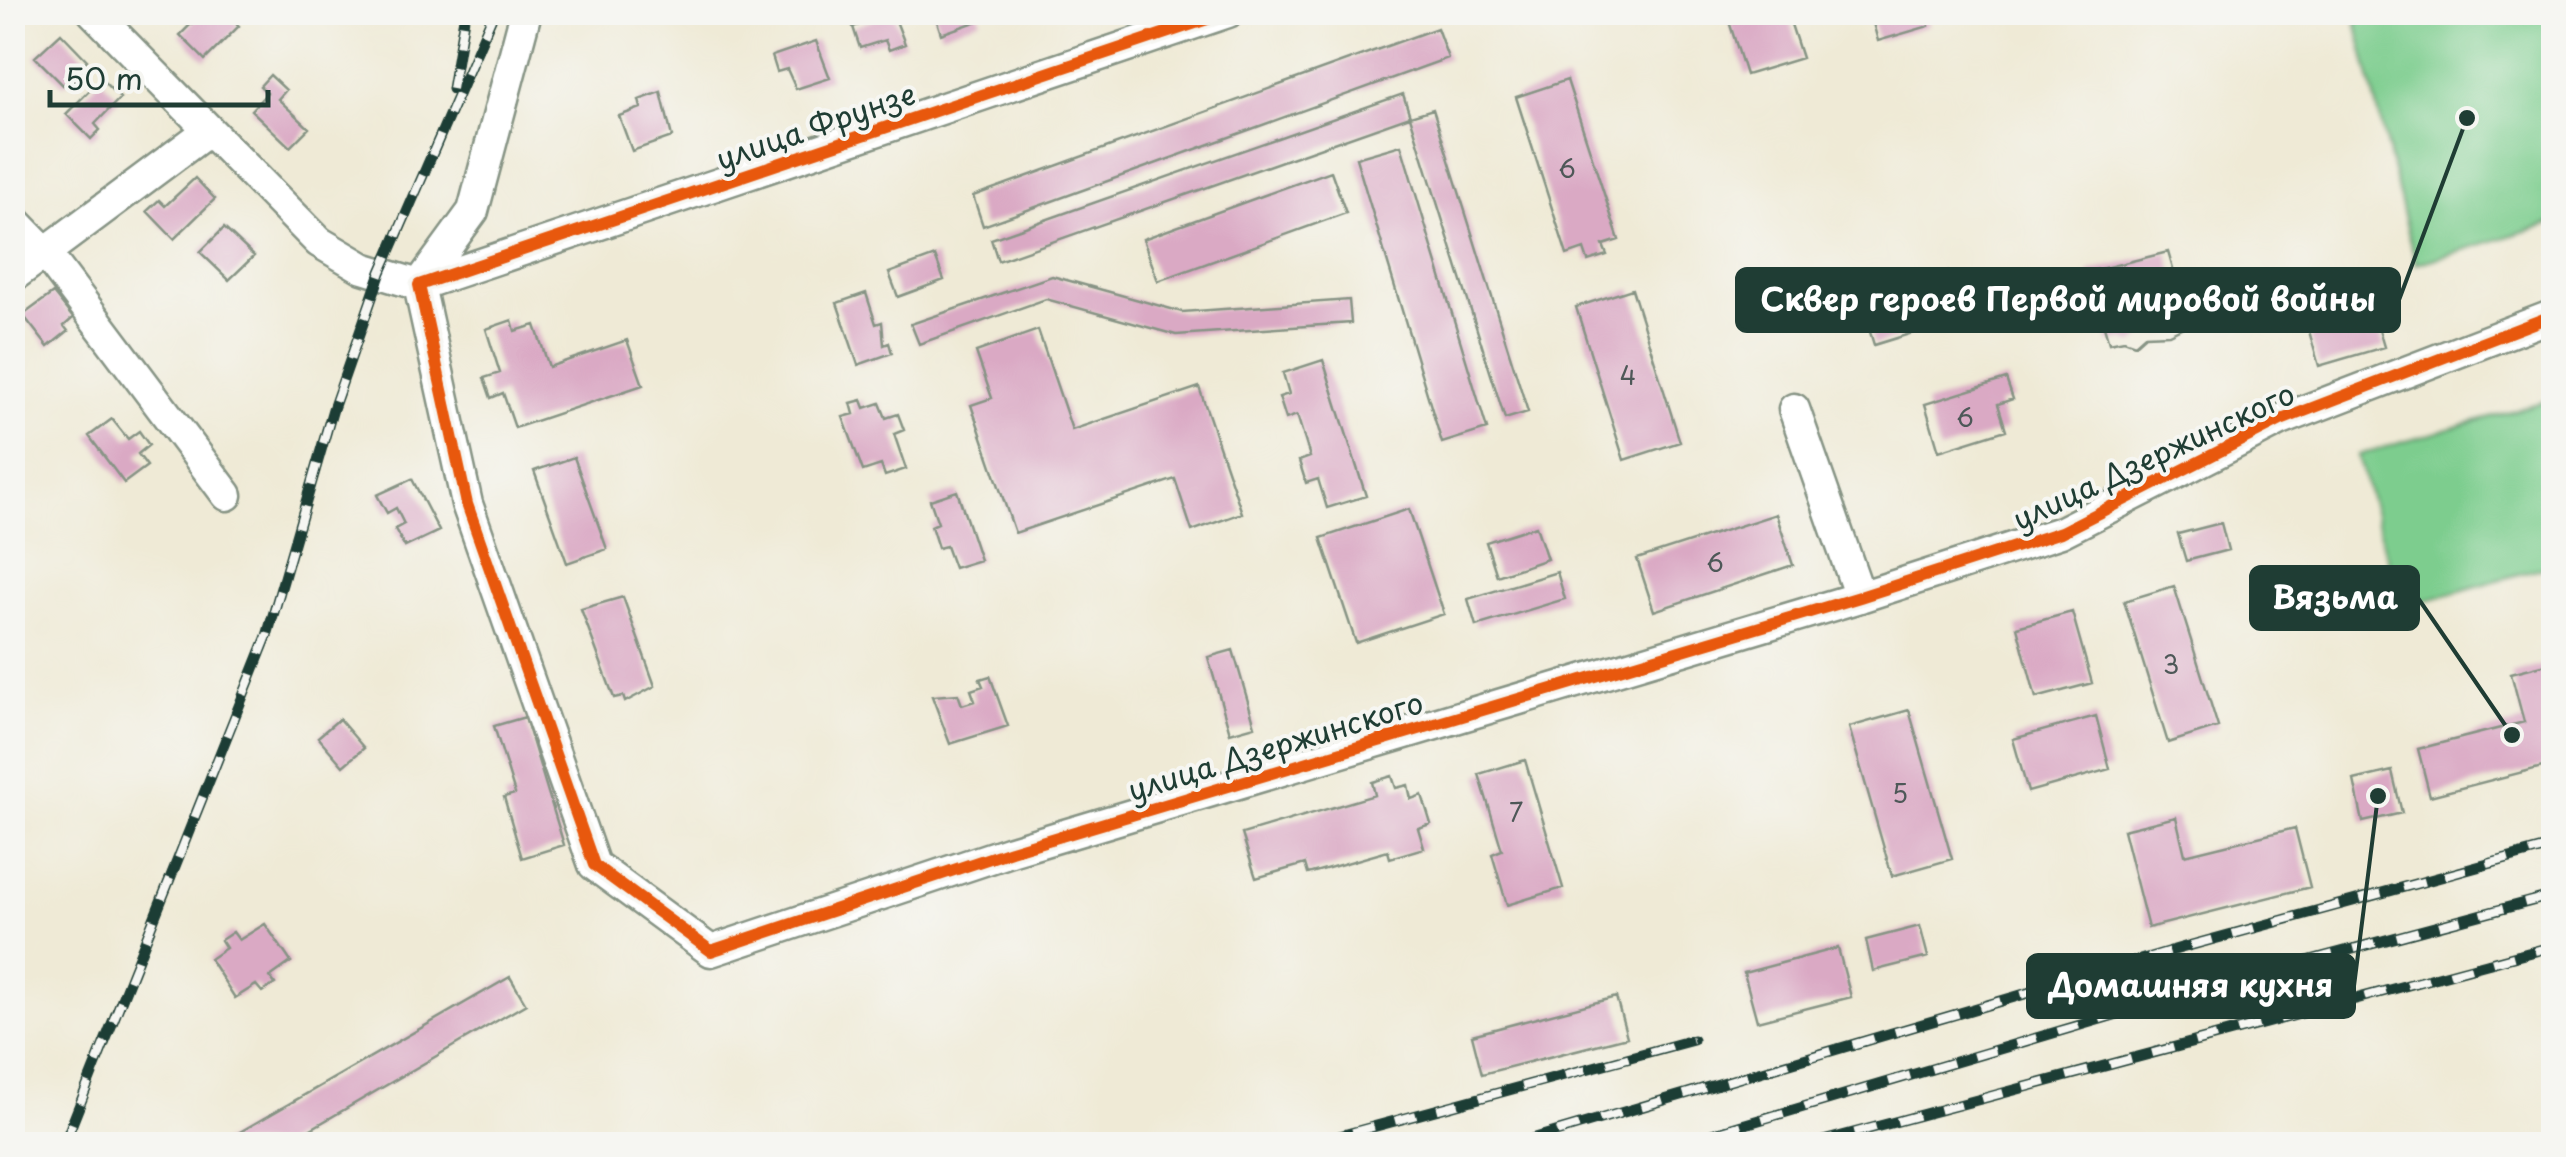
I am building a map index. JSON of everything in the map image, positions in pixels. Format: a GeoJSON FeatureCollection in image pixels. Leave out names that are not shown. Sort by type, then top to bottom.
{"type":"FeatureCollection","features":[{"type":"Feature","properties":{"kind":"street"},"geometry":{"type":"LineString","coordinates":[[93,12],[318,242],[362,268],[418,285],[473,210],[526,12]]}},
{"type":"Feature","properties":{"kind":"street","name":"улица Фрунзе"},"geometry":{"type":"LineString","coordinates":[[418,285],[1228,12]]}},
{"type":"Feature","properties":{"kind":"street"},"geometry":{"type":"LineString","coordinates":[[12,278],[208,131]]}},
{"type":"Feature","properties":{"kind":"street"},"geometry":{"type":"LineString","coordinates":[[12,218],[44,251],[227,495]]}},
{"type":"Feature","properties":{"kind":"street","name":"улица Дзержинского"},"geometry":{"type":"LineString","coordinates":[[418,285],[467,504],[594,865],[711,951],[1011,850],[1860,597],[2061,532],[2282,420],[2554,315]]}},
{"type":"Feature","properties":{"kind":"street"},"geometry":{"type":"LineString","coordinates":[[1794,409],[1860,597]]}},
{"type":"Feature","properties":{"kind":"green space"},"geometry":{"type":"Polygon","coordinates":[[[2354,13],[2553,13],[2553,223],[2416,264],[2354,13]]]}},
{"type":"Feature","properties":{"kind":"green space"},"geometry":{"type":"Polygon","coordinates":[[[2553,399],[2553,564],[2401,608],[2358,455],[2553,399]]]}},
{"type":"Feature","properties":{"kind":"building"},"geometry":{"type":"Polygon","coordinates":[[[191,12],[226,12],[239,26],[205,60],[180,35],[196,19],[191,12]]]}},
{"type":"Feature","properties":{"kind":"building"},"geometry":{"type":"Polygon","coordinates":[[[934,12],[978,12],[981,20],[941,34],[934,12]]]}},
{"type":"Feature","properties":{"kind":"building"},"geometry":{"type":"Polygon","coordinates":[[[1468,12],[1499,12],[1499,13],[1471,22],[1468,12]]]}},
{"type":"Feature","properties":{"kind":"building"},"geometry":{"type":"Polygon","coordinates":[[[1726,12],[1787,12],[1802,58],[1746,75],[1726,12]]]}},
{"type":"Feature","properties":{"kind":"building"},"geometry":{"type":"Polygon","coordinates":[[[1870,12],[1926,12],[1929,26],[1878,41],[1870,12]]]}},
{"type":"Feature","properties":{"kind":"building"},"geometry":{"type":"Polygon","coordinates":[[[893,13],[905,44],[889,50],[885,40],[860,48],[853,27],[893,13]]]}},
{"type":"Feature","properties":{"kind":"building"},"geometry":{"type":"Polygon","coordinates":[[[1437,28],[1448,58],[983,226],[973,196],[1437,28]]]}},
{"type":"Feature","properties":{"kind":"building"},"geometry":{"type":"Polygon","coordinates":[[[61,33],[87,60],[81,67],[86,73],[76,84],[71,79],[63,85],[35,57],[61,33]]]}},
{"type":"Feature","properties":{"kind":"building"},"geometry":{"type":"Polygon","coordinates":[[[816,41],[830,78],[796,89],[787,69],[777,72],[772,56],[816,41]]]}},
{"type":"Feature","properties":{"kind":"building"},"geometry":{"type":"Polygon","coordinates":[[[270,75],[286,90],[278,99],[309,128],[290,147],[251,110],[267,93],[260,86],[270,75]]]}},
{"type":"Feature","properties":{"kind":"building"},"geometry":{"type":"Polygon","coordinates":[[[101,79],[120,98],[95,124],[100,130],[91,139],[66,114],[101,79]]]}},
{"type":"Feature","properties":{"kind":"building"},"geometry":{"type":"Polygon","coordinates":[[[1567,80],[1619,240],[1603,245],[1607,255],[1588,261],[1584,249],[1567,255],[1516,97],[1567,80]]]}},
{"type":"Feature","properties":{"kind":"building"},"geometry":{"type":"Polygon","coordinates":[[[661,92],[672,137],[632,151],[619,116],[641,108],[639,100],[661,92]]]}},
{"type":"Feature","properties":{"kind":"building"},"geometry":{"type":"Polygon","coordinates":[[[1403,94],[1410,116],[998,261],[991,239],[1403,94]]]}},
{"type":"Feature","properties":{"kind":"building"},"geometry":{"type":"Polygon","coordinates":[[[1433,109],[1528,412],[1505,419],[1410,116],[1433,109]]]}},
{"type":"Feature","properties":{"kind":"building"},"geometry":{"type":"Polygon","coordinates":[[[1401,145],[1487,429],[1442,443],[1356,158],[1401,145]]]}},
{"type":"Feature","properties":{"kind":"building"},"geometry":{"type":"Polygon","coordinates":[[[1331,171],[1346,213],[1158,281],[1143,239],[1331,171]]]}},
{"type":"Feature","properties":{"kind":"building"},"geometry":{"type":"Polygon","coordinates":[[[195,178],[215,199],[174,239],[147,211],[159,200],[165,206],[195,178]]]}},
{"type":"Feature","properties":{"kind":"building"},"geometry":{"type":"Polygon","coordinates":[[[224,228],[254,256],[229,280],[200,252],[224,228]]]}},
{"type":"Feature","properties":{"kind":"building"},"geometry":{"type":"Polygon","coordinates":[[[2168,252],[2189,324],[2169,334],[2145,335],[2135,344],[2124,340],[2109,343],[2088,272],[2168,252]]]}},
{"type":"Feature","properties":{"kind":"building"},"geometry":{"type":"Polygon","coordinates":[[[935,256],[944,280],[898,297],[889,273],[935,256]]]}},
{"type":"Feature","properties":{"kind":"building"},"geometry":{"type":"Polygon","coordinates":[[[1948,272],[1962,318],[1874,345],[1860,299],[1948,272]]]}},
{"type":"Feature","properties":{"kind":"building"},"geometry":{"type":"Polygon","coordinates":[[[1052,276],[1182,312],[1349,300],[1351,323],[1176,335],[1046,299],[919,344],[911,324],[1052,276]]]}},
{"type":"Feature","properties":{"kind":"building"},"geometry":{"type":"Polygon","coordinates":[[[1632,289],[1680,442],[1624,460],[1576,307],[1632,289]]]}},
{"type":"Feature","properties":{"kind":"building"},"geometry":{"type":"Polygon","coordinates":[[[53,293],[73,318],[64,326],[68,331],[48,347],[23,315],[53,293]]]}},
{"type":"Feature","properties":{"kind":"building"},"geometry":{"type":"Polygon","coordinates":[[[866,293],[876,324],[882,322],[884,345],[889,343],[892,353],[858,365],[837,303],[866,293]]]}},
{"type":"Feature","properties":{"kind":"building"},"geometry":{"type":"Polygon","coordinates":[[[2374,313],[2384,347],[2319,366],[2309,331],[2374,313]]]}},
{"type":"Feature","properties":{"kind":"building"},"geometry":{"type":"Polygon","coordinates":[[[512,320],[515,331],[535,325],[549,367],[627,340],[643,385],[515,428],[503,393],[491,398],[484,378],[500,373],[486,329],[512,320]]]}},
{"type":"Feature","properties":{"kind":"building"},"geometry":{"type":"Polygon","coordinates":[[[1038,330],[1072,430],[1199,387],[1242,513],[1192,531],[1175,479],[1015,533],[971,405],[992,398],[976,352],[1038,330]]]}},
{"type":"Feature","properties":{"kind":"building"},"geometry":{"type":"Polygon","coordinates":[[[1323,360],[1366,496],[1327,508],[1318,479],[1306,483],[1299,461],[1310,457],[1297,415],[1286,419],[1279,397],[1289,394],[1283,373],[1323,360]]]}},
{"type":"Feature","properties":{"kind":"building"},"geometry":{"type":"Polygon","coordinates":[[[2006,379],[2013,399],[1998,404],[2006,430],[1939,451],[1925,404],[2006,379]]]}},
{"type":"Feature","properties":{"kind":"building"},"geometry":{"type":"Polygon","coordinates":[[[862,400],[865,408],[880,403],[886,418],[898,414],[904,430],[894,434],[906,469],[885,476],[881,465],[863,471],[843,417],[854,414],[851,403],[862,400]]]}},
{"type":"Feature","properties":{"kind":"building"},"geometry":{"type":"Polygon","coordinates":[[[112,419],[128,439],[139,431],[149,445],[138,454],[147,466],[124,483],[89,436],[112,419]]]}},
{"type":"Feature","properties":{"kind":"building"},"geometry":{"type":"Polygon","coordinates":[[[574,457],[607,549],[567,563],[534,471],[574,457]]]}},
{"type":"Feature","properties":{"kind":"building"},"geometry":{"type":"Polygon","coordinates":[[[412,479],[439,531],[405,547],[395,529],[404,524],[396,508],[387,513],[377,495],[412,479]]]}},
{"type":"Feature","properties":{"kind":"building"},"geometry":{"type":"Polygon","coordinates":[[[957,491],[980,560],[954,568],[946,546],[938,548],[931,526],[938,523],[930,500],[957,491]]]}},
{"type":"Feature","properties":{"kind":"building"},"geometry":{"type":"Polygon","coordinates":[[[1409,509],[1444,614],[1356,643],[1321,538],[1409,509]]]}},
{"type":"Feature","properties":{"kind":"building"},"geometry":{"type":"Polygon","coordinates":[[[1776,514],[1793,565],[1654,611],[1637,559],[1776,514]]]}},
{"type":"Feature","properties":{"kind":"building"},"geometry":{"type":"Polygon","coordinates":[[[2221,523],[2228,550],[2186,561],[2178,534],[2221,523]]]}},
{"type":"Feature","properties":{"kind":"building"},"geometry":{"type":"Polygon","coordinates":[[[1536,526],[1547,559],[1497,576],[1486,542],[1536,526]]]}},
{"type":"Feature","properties":{"kind":"building"},"geometry":{"type":"Polygon","coordinates":[[[1557,572],[1565,599],[1476,626],[1468,599],[1557,572]]]}},
{"type":"Feature","properties":{"kind":"building"},"geometry":{"type":"Polygon","coordinates":[[[2174,586],[2218,727],[2168,743],[2124,601],[2174,586]]]}},
{"type":"Feature","properties":{"kind":"building"},"geometry":{"type":"Polygon","coordinates":[[[623,597],[655,686],[625,702],[623,696],[614,698],[581,609],[623,597]]]}},
{"type":"Feature","properties":{"kind":"building"},"geometry":{"type":"Polygon","coordinates":[[[2072,612],[2092,683],[2036,698],[2017,627],[2072,612]]]}},
{"type":"Feature","properties":{"kind":"building"},"geometry":{"type":"Polygon","coordinates":[[[1233,650],[1255,726],[1230,733],[1208,657],[1233,650]]]}},
{"type":"Feature","properties":{"kind":"building"},"geometry":{"type":"Polygon","coordinates":[[[2554,662],[2554,764],[2430,796],[2418,749],[2524,722],[2511,673],[2554,662]]]}},
{"type":"Feature","properties":{"kind":"building"},"geometry":{"type":"Polygon","coordinates":[[[990,676],[1008,726],[950,744],[932,696],[958,694],[962,705],[975,701],[971,690],[983,686],[980,679],[990,676]]]}},
{"type":"Feature","properties":{"kind":"building"},"geometry":{"type":"Polygon","coordinates":[[[1909,710],[1952,859],[1892,876],[1849,727],[1909,710]]]}},
{"type":"Feature","properties":{"kind":"building"},"geometry":{"type":"Polygon","coordinates":[[[2096,716],[2110,769],[2028,792],[2013,739],[2096,716]]]}},
{"type":"Feature","properties":{"kind":"building"},"geometry":{"type":"Polygon","coordinates":[[[525,717],[564,845],[522,858],[504,797],[515,794],[494,726],[525,717]]]}},
{"type":"Feature","properties":{"kind":"building"},"geometry":{"type":"Polygon","coordinates":[[[339,719],[364,748],[343,766],[318,737],[339,719]]]}},
{"type":"Feature","properties":{"kind":"building"},"geometry":{"type":"Polygon","coordinates":[[[1525,760],[1563,888],[1507,905],[1492,854],[1502,850],[1479,774],[1525,760]]]}},
{"type":"Feature","properties":{"kind":"building"},"geometry":{"type":"Polygon","coordinates":[[[2392,771],[2402,813],[2363,822],[2354,780],[2392,771]]]}},
{"type":"Feature","properties":{"kind":"building"},"geometry":{"type":"Polygon","coordinates":[[[1392,776],[1396,788],[1408,785],[1411,799],[1422,795],[1431,824],[1418,828],[1424,848],[1390,858],[1388,851],[1308,874],[1305,864],[1256,878],[1242,834],[1375,795],[1372,782],[1392,776]]]}},
{"type":"Feature","properties":{"kind":"building"},"geometry":{"type":"Polygon","coordinates":[[[2176,817],[2185,855],[2295,828],[2310,887],[2148,928],[2123,830],[2176,817]]]}},
{"type":"Feature","properties":{"kind":"building"},"geometry":{"type":"Polygon","coordinates":[[[265,924],[291,962],[270,977],[275,984],[262,992],[256,985],[235,998],[210,959],[226,948],[221,940],[233,932],[239,940],[265,924]]]}},
{"type":"Feature","properties":{"kind":"building"},"geometry":{"type":"Polygon","coordinates":[[[1920,926],[1928,957],[1873,971],[1866,940],[1920,926]]]}},
{"type":"Feature","properties":{"kind":"building"},"geometry":{"type":"Polygon","coordinates":[[[1838,948],[1851,997],[1757,1021],[1744,973],[1838,948]]]}},
{"type":"Feature","properties":{"kind":"building"},"geometry":{"type":"Polygon","coordinates":[[[510,977],[526,1004],[285,1144],[219,1144],[510,977]]]}},
{"type":"Feature","properties":{"kind":"building"},"geometry":{"type":"Polygon","coordinates":[[[1616,997],[1627,1037],[1482,1074],[1472,1035],[1616,997]]]}},
{"type":"Feature","properties":{"kind":"railway"},"geometry":{"type":"LineString","coordinates":[[452,89],[465,12]]}},
{"type":"Feature","properties":{"kind":"railway"},"geometry":{"type":"LineString","coordinates":[[64,1144],[267,636],[333,409],[381,272],[494,12]]}},
{"type":"Feature","properties":{"kind":"railway"},"geometry":{"type":"LineString","coordinates":[[1515,1144],[2181,948],[2554,846]]}},
{"type":"Feature","properties":{"kind":"railway"},"geometry":{"type":"LineString","coordinates":[[1678,1144],[2192,992],[2554,895]]}},
{"type":"Feature","properties":{"kind":"railway"},"geometry":{"type":"LineString","coordinates":[[1812,1144],[2554,946]]}},
{"type":"Feature","properties":{"kind":"railway"},"geometry":{"type":"LineString","coordinates":[[1310,1144],[1693,1040]]}},
{"type":"Feature","properties":{"kind":"cycle path"},"geometry":{"type":"LineString","coordinates":[[1228,12],[419,285],[467,504],[594,865],[711,951],[1011,851],[1860,597],[2061,532],[2281,420],[2554,315]]}},
{"type":"Feature","properties":{"kind":"place","name":"Сквер героев Первой мировой войны"},"geometry":{"type":"Point","coordinates":[2467,118]}},
{"type":"Feature","properties":{"kind":"place","name":"Вязьма"},"geometry":{"type":"Point","coordinates":[2512,735]}},
{"type":"Feature","properties":{"kind":"place","name":"Домашняя кухня"},"geometry":{"type":"Point","coordinates":[2378,796]}}]}
